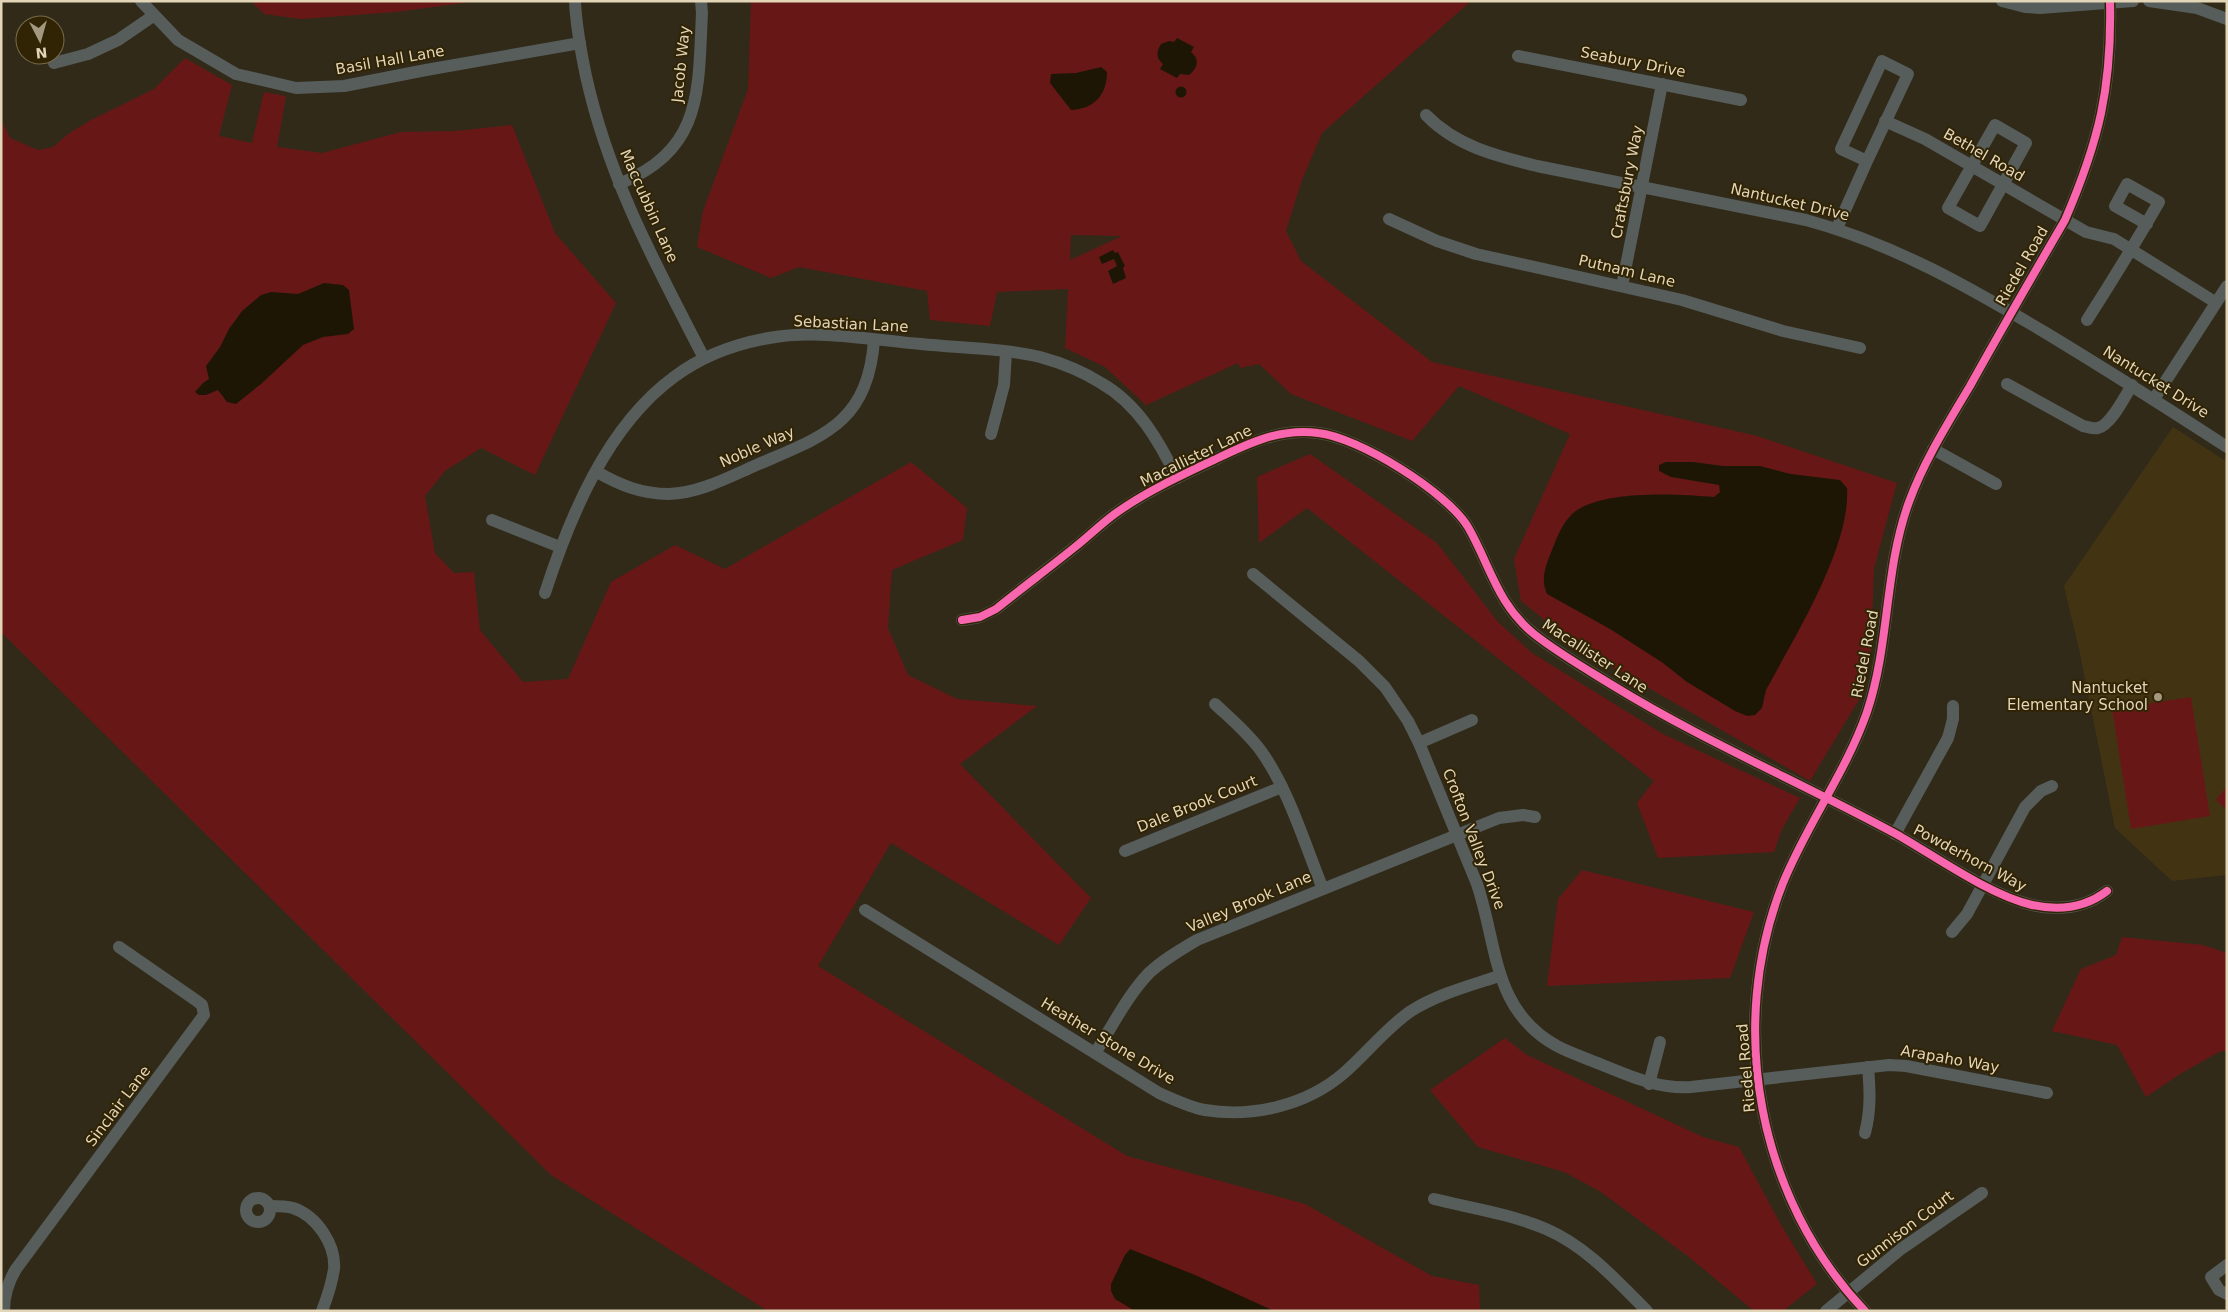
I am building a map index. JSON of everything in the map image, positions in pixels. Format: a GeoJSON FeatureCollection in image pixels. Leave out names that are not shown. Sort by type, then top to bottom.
{"type":"FeatureCollection","features":[{"type":"Feature","properties":{"kind":"street","name":"Basil Hall Lane"},"geometry":{"type":"LineString","coordinates":[[141,1],[153,16],[178,40],[236,74],[296,88],[344,86],[580,43]]}},
{"type":"Feature","properties":{"kind":"street","name":"Maccubbin Lane"},"geometry":{"type":"LineString","coordinates":[[575,1],[580,43],[594,110],[619,184],[636,224],[704,358]]}},
{"type":"Feature","properties":{"kind":"street","name":"Jacob Way"},"geometry":{"type":"LineString","coordinates":[[619,184],[638,176],[656,165],[676,145],[686,130],[696,96],[702,21],[701,1]]}},
{"type":"Feature","properties":{"kind":"street"},"geometry":{"type":"LineString","coordinates":[[2002,1],[2025,7],[2040,8],[2133,1]]}},
{"type":"Feature","properties":{"kind":"street"},"geometry":{"type":"LineString","coordinates":[[2149,1],[2197,8],[2227,19]]}},
{"type":"Feature","properties":{"kind":"street","name":"Riedel Road"},"geometry":{"type":"LineString","coordinates":[[1865,1311],[1848,1293],[1811,1240],[1779,1174],[1762,1112],[1757,1080],[1755,1014],[1763,951],[1782,884],[1798,849],[1854,743],[1870,702],[1883,647],[1894,557],[1901,527],[1916,484],[1933,449],[2065,220],[2085,172],[2102,118],[2109,67],[2110,2]]}},
{"type":"Feature","properties":{"kind":"street"},"geometry":{"type":"LineString","coordinates":[[65,60],[88,54],[118,40],[153,16]]}},
{"type":"Feature","properties":{"kind":"street","name":"Seabury Drive"},"geometry":{"type":"LineString","coordinates":[[1518,56],[1741,100]]}},
{"type":"Feature","properties":{"kind":"street"},"geometry":{"type":"LineString","coordinates":[[1837,228],[1866,161],[1908,74],[1882,62],[1841,149],[1866,161]]}},
{"type":"Feature","properties":{"kind":"street","name":"Craftsbury Way"},"geometry":{"type":"LineString","coordinates":[[1622,286],[1662,84]]}},
{"type":"Feature","properties":{"kind":"street","name":"Nantucket Drive"},"geometry":{"type":"LineString","coordinates":[[1426,115],[1440,129],[1455,139],[1496,155],[1537,166],[1783,215],[1837,228],[1900,252],[2012,312],[2132,385],[2227,446]]}},
{"type":"Feature","properties":{"kind":"street","name":"Bethel Road"},"geometry":{"type":"LineString","coordinates":[[1885,121],[1925,140],[2086,232],[2114,239],[2216,302]]}},
{"type":"Feature","properties":{"kind":"street"},"geometry":{"type":"LineString","coordinates":[[1995,125],[2026,143],[1980,226],[1948,208],[1972,166],[1995,125]]}},
{"type":"Feature","properties":{"kind":"street","name":"Putnam Lane"},"geometry":{"type":"LineString","coordinates":[[1389,219],[1437,241],[1476,254],[1682,300],[1783,331],[1860,348]]}},
{"type":"Feature","properties":{"kind":"street"},"geometry":{"type":"LineString","coordinates":[[2087,320],[2147,224]]}},
{"type":"Feature","properties":{"kind":"street"},"geometry":{"type":"LineString","coordinates":[[2154,399],[2227,286]]}},
{"type":"Feature","properties":{"kind":"street","name":"Sebastian Lane"},"geometry":{"type":"LineString","coordinates":[[545,593],[560,547],[580,501],[613,442],[640,407],[674,377],[704,358],[748,343],[788,336],[816,335],[1025,354],[1061,363],[1090,376],[1113,390],[1132,408],[1152,432],[1177,478]]}},
{"type":"Feature","properties":{"kind":"street","name":"Noble Way"},"geometry":{"type":"LineString","coordinates":[[597,472],[634,489],[656,493],[680,493],[707,486],[816,438],[837,425],[854,407],[870,370],[874,340]]}},
{"type":"Feature","properties":{"kind":"street"},"geometry":{"type":"LineString","coordinates":[[991,434],[1004,385],[1006,352]]}},
{"type":"Feature","properties":{"kind":"street"},"geometry":{"type":"LineString","coordinates":[[2007,384],[2082,426],[2091,428],[2098,428],[2109,421],[2132,385]]}},
{"type":"Feature","properties":{"kind":"street","name":"Macallister Lane"},"geometry":{"type":"LineString","coordinates":[[962,620],[980,617],[996,609],[1116,513],[1177,478],[1259,439],[1280,434],[1318,432],[1352,442],[1436,493],[1459,514],[1474,540],[1499,593],[1509,608],[1533,633],[1573,661],[1644,704],[1717,744],[1826,798]]}},
{"type":"Feature","properties":{"kind":"street"},"geometry":{"type":"LineString","coordinates":[[1933,449],[1996,484]]}},
{"type":"Feature","properties":{"kind":"street"},"geometry":{"type":"LineString","coordinates":[[492,520],[560,547]]}},
{"type":"Feature","properties":{"kind":"street","name":"Crofton Valley Drive"},"geometry":{"type":"LineString","coordinates":[[1253,574],[1374,676],[1397,703],[1419,743],[1483,903],[1499,976],[1516,1008],[1528,1024],[1558,1046],[1649,1084],[1670,1088],[1691,1088],[1757,1080]]}},
{"type":"Feature","properties":{"kind":"street"},"geometry":{"type":"LineString","coordinates":[[1215,704],[1262,752],[1282,787],[1323,889]]}},
{"type":"Feature","properties":{"kind":"street"},"geometry":{"type":"LineString","coordinates":[[1895,834],[1948,738],[1953,719],[1952,706]]}},
{"type":"Feature","properties":{"kind":"street"},"geometry":{"type":"LineString","coordinates":[[1419,743],[1472,720]]}},
{"type":"Feature","properties":{"kind":"street"},"geometry":{"type":"LineString","coordinates":[[1952,932],[1967,914],[2025,807],[2040,791],[2052,786]]}},
{"type":"Feature","properties":{"kind":"street","name":"Dale Brook Court"},"geometry":{"type":"LineString","coordinates":[[1125,851],[1282,787]]}},
{"type":"Feature","properties":{"kind":"street","name":"Powderhorn Way"},"geometry":{"type":"LineString","coordinates":[[1826,798],[2014,899],[2052,908],[2083,905],[2107,890]]}},
{"type":"Feature","properties":{"kind":"street","name":"Valley Brook Lane"},"geometry":{"type":"LineString","coordinates":[[1095,1053],[1134,991],[1150,973],[1164,961],[1197,940],[1457,834],[1510,815],[1535,817]]}},
{"type":"Feature","properties":{"kind":"street","name":"Heather Stone Drive"},"geometry":{"type":"LineString","coordinates":[[865,910],[1159,1093],[1203,1110],[1226,1112],[1267,1109],[1302,1099],[1331,1083],[1355,1063],[1393,1026],[1419,1007],[1444,994],[1499,976]]}},
{"type":"Feature","properties":{"kind":"street","name":"Sinclair Lane"},"geometry":{"type":"LineString","coordinates":[[4,1311],[6,1293],[16,1269],[166,1070],[204,1015],[202,1005],[197,1000],[119,947]]}},
{"type":"Feature","properties":{"kind":"street"},"geometry":{"type":"LineString","coordinates":[[1649,1084],[1660,1042]]}},
{"type":"Feature","properties":{"kind":"street","name":"Arapaho Way"},"geometry":{"type":"LineString","coordinates":[[1757,1080],[1868,1067],[1906,1066],[2048,1093]]}},
{"type":"Feature","properties":{"kind":"street"},"geometry":{"type":"LineString","coordinates":[[1865,1132],[1870,1114],[1871,1095],[1868,1067]]}},
{"type":"Feature","properties":{"kind":"street","name":"Gunnison Court"},"geometry":{"type":"LineString","coordinates":[[1826,1311],[1918,1236],[1982,1192]]}},
{"type":"Feature","properties":{"kind":"street"},"geometry":{"type":"LineString","coordinates":[[1434,1198],[1529,1222],[1547,1229],[1583,1251],[1648,1311]]}},
{"type":"Feature","properties":{"kind":"street"},"geometry":{"type":"LineString","coordinates":[[270,1206],[293,1208],[302,1212],[323,1230],[334,1257],[334,1269],[322,1311]]}},
{"type":"Feature","properties":{"kind":"street"},"geometry":{"type":"LineString","coordinates":[[2227,1265],[2211,1277],[2219,1290],[2227,1294]]}},
{"type":"Feature","properties":{"kind":"shaded area"},"geometry":{"type":"Polygon","coordinates":[[[251,1],[479,1],[396,12],[301,19],[264,14],[251,1]]]}},
{"type":"Feature","properties":{"kind":"shaded area"},"geometry":{"type":"Polygon","coordinates":[[[751,1],[1471,1],[1322,133],[1302,180],[1286,231],[1301,261],[1432,362],[1757,436],[1897,483],[1874,568],[1871,650],[1860,698],[1810,781],[1581,649],[1521,601],[1514,559],[1570,434],[1459,386],[1412,441],[1291,394],[1259,364],[1240,368],[1238,363],[1146,405],[1105,367],[1065,348],[1068,289],[997,292],[990,326],[930,320],[927,291],[799,267],[771,278],[697,247],[703,211],[748,89],[751,1]],[[1071,235],[1070,260],[1122,236],[1071,235]]]}},
{"type":"Feature","properties":{"kind":"shaded area"},"geometry":{"type":"Polygon","coordinates":[[[1177,38],[1194,47],[1191,52],[1196,58],[1197,64],[1189,75],[1180,74],[1177,78],[1160,69],[1163,64],[1157,55],[1161,44],[1169,41],[1174,42],[1177,38]]]}},
{"type":"Feature","properties":{"kind":"shaded area"},"geometry":{"type":"Polygon","coordinates":[[[185,58],[232,85],[219,136],[252,143],[264,92],[286,96],[277,147],[322,153],[401,132],[455,131],[512,125],[555,233],[616,303],[535,475],[481,448],[445,471],[425,496],[435,553],[454,573],[474,572],[480,630],[523,682],[568,679],[611,582],[675,545],[725,569],[911,462],[967,508],[963,540],[892,570],[888,628],[908,675],[957,699],[1037,706],[960,764],[1091,898],[1059,945],[891,843],[818,966],[1127,1156],[1305,1204],[1432,1276],[1479,1285],[1480,1311],[768,1311],[551,1175],[1,632],[1,119],[10,138],[38,150],[53,147],[68,134],[91,120],[154,89],[185,58]]]}},
{"type":"Feature","properties":{"kind":"shaded area"},"geometry":{"type":"Polygon","coordinates":[[[1101,67],[1107,72],[1105,88],[1098,99],[1086,107],[1071,110],[1050,83],[1051,74],[1076,73],[1101,67]]]}},
{"type":"Feature","properties":{"kind":"shaded area"},"geometry":{"type":"Polygon","coordinates":[[[1181,86],[1187,92],[1181,98],[1175,92],[1181,86]]]}},
{"type":"Feature","properties":{"kind":"shaded area"},"geometry":{"type":"Polygon","coordinates":[[[1113,250],[1115,253],[1118,252],[1125,266],[1123,268],[1126,278],[1113,284],[1108,271],[1117,266],[1114,259],[1102,264],[1099,257],[1113,250]]]}},
{"type":"Feature","properties":{"kind":"shaded area"},"geometry":{"type":"Polygon","coordinates":[[[324,283],[343,285],[349,290],[354,329],[348,334],[323,337],[303,345],[261,384],[236,404],[227,402],[218,390],[206,395],[199,395],[195,392],[209,379],[206,366],[242,311],[261,295],[271,292],[298,294],[324,283]]]}},
{"type":"Feature","properties":{"kind":"shaded area","name":"Nantucket Elementary School"},"geometry":{"type":"Polygon","coordinates":[[[2173,427],[2227,462],[2227,875],[2172,881],[2115,828],[2079,649],[2064,586],[2173,427]]]}},
{"type":"Feature","properties":{"kind":"shaded area"},"geometry":{"type":"Polygon","coordinates":[[[1310,454],[1437,543],[1498,622],[1532,653],[1663,734],[1800,798],[1782,829],[1774,852],[1658,858],[1637,803],[1654,781],[1307,508],[1259,543],[1257,477],[1310,454]]]}},
{"type":"Feature","properties":{"kind":"shaded area"},"geometry":{"type":"Polygon","coordinates":[[[1666,462],[1693,462],[1723,466],[1760,466],[1791,474],[1840,480],[1847,488],[1846,511],[1831,564],[1805,619],[1766,690],[1762,708],[1755,715],[1747,716],[1735,711],[1687,682],[1663,663],[1610,629],[1547,594],[1544,583],[1546,567],[1560,531],[1572,514],[1585,506],[1601,500],[1620,497],[1661,494],[1714,497],[1720,492],[1719,485],[1671,477],[1659,471],[1659,465],[1666,462]]]}},
{"type":"Feature","properties":{"kind":"shaded area"},"geometry":{"type":"Polygon","coordinates":[[[2191,697],[2210,816],[2131,829],[2112,709],[2191,697]]]}},
{"type":"Feature","properties":{"kind":"shaded area"},"geometry":{"type":"Polygon","coordinates":[[[2227,786],[2227,810],[2216,800],[2227,786]]]}},
{"type":"Feature","properties":{"kind":"shaded area"},"geometry":{"type":"Polygon","coordinates":[[[1582,870],[1754,912],[1730,978],[1547,986],[1558,899],[1582,870]]]}},
{"type":"Feature","properties":{"kind":"shaded area"},"geometry":{"type":"Polygon","coordinates":[[[2122,937],[2203,945],[2227,953],[2227,1051],[2221,1051],[2180,1074],[2146,1097],[2117,1045],[2052,1031],[2081,969],[2116,955],[2122,937]]]}},
{"type":"Feature","properties":{"kind":"shaded area"},"geometry":{"type":"Polygon","coordinates":[[[1505,1038],[1527,1055],[1703,1137],[1739,1147],[1780,1223],[1817,1284],[1783,1311],[1754,1311],[1689,1257],[1601,1192],[1564,1172],[1478,1147],[1430,1090],[1505,1038]]]}},
{"type":"Feature","properties":{"kind":"shaded area"},"geometry":{"type":"Polygon","coordinates":[[[1130,1249],[1195,1275],[1274,1311],[1135,1311],[1115,1299],[1111,1291],[1111,1284],[1125,1255],[1130,1249]]]}},
{"type":"Feature","properties":{"kind":"cycle path"},"geometry":{"type":"LineString","coordinates":[[1865,1311],[1828,1266],[1799,1217],[1777,1164],[1762,1109],[1756,1052],[1757,995],[1766,938],[1783,883],[1803,840],[1838,777],[1867,712],[1880,660],[1895,554],[1901,528],[1915,487],[1937,442],[2065,220],[2087,165],[2095,139],[2106,88],[2109,61],[2110,1]]}},
{"type":"Feature","properties":{"kind":"cycle path"},"geometry":{"type":"LineString","coordinates":[[962,620],[980,617],[996,609],[1116,513],[1178,477],[1241,447],[1265,438],[1304,432],[1335,437],[1378,455],[1422,483],[1441,498],[1468,527],[1495,584],[1521,622],[1562,654],[1646,705],[1861,815],[1980,884],[2015,900],[2042,907],[2062,908],[2090,901],[2107,891]]}},
{"type":"Feature","properties":{"kind":"place","name":"Nantucket Elementary School"},"geometry":{"type":"Point","coordinates":[2158,697]}}]}
